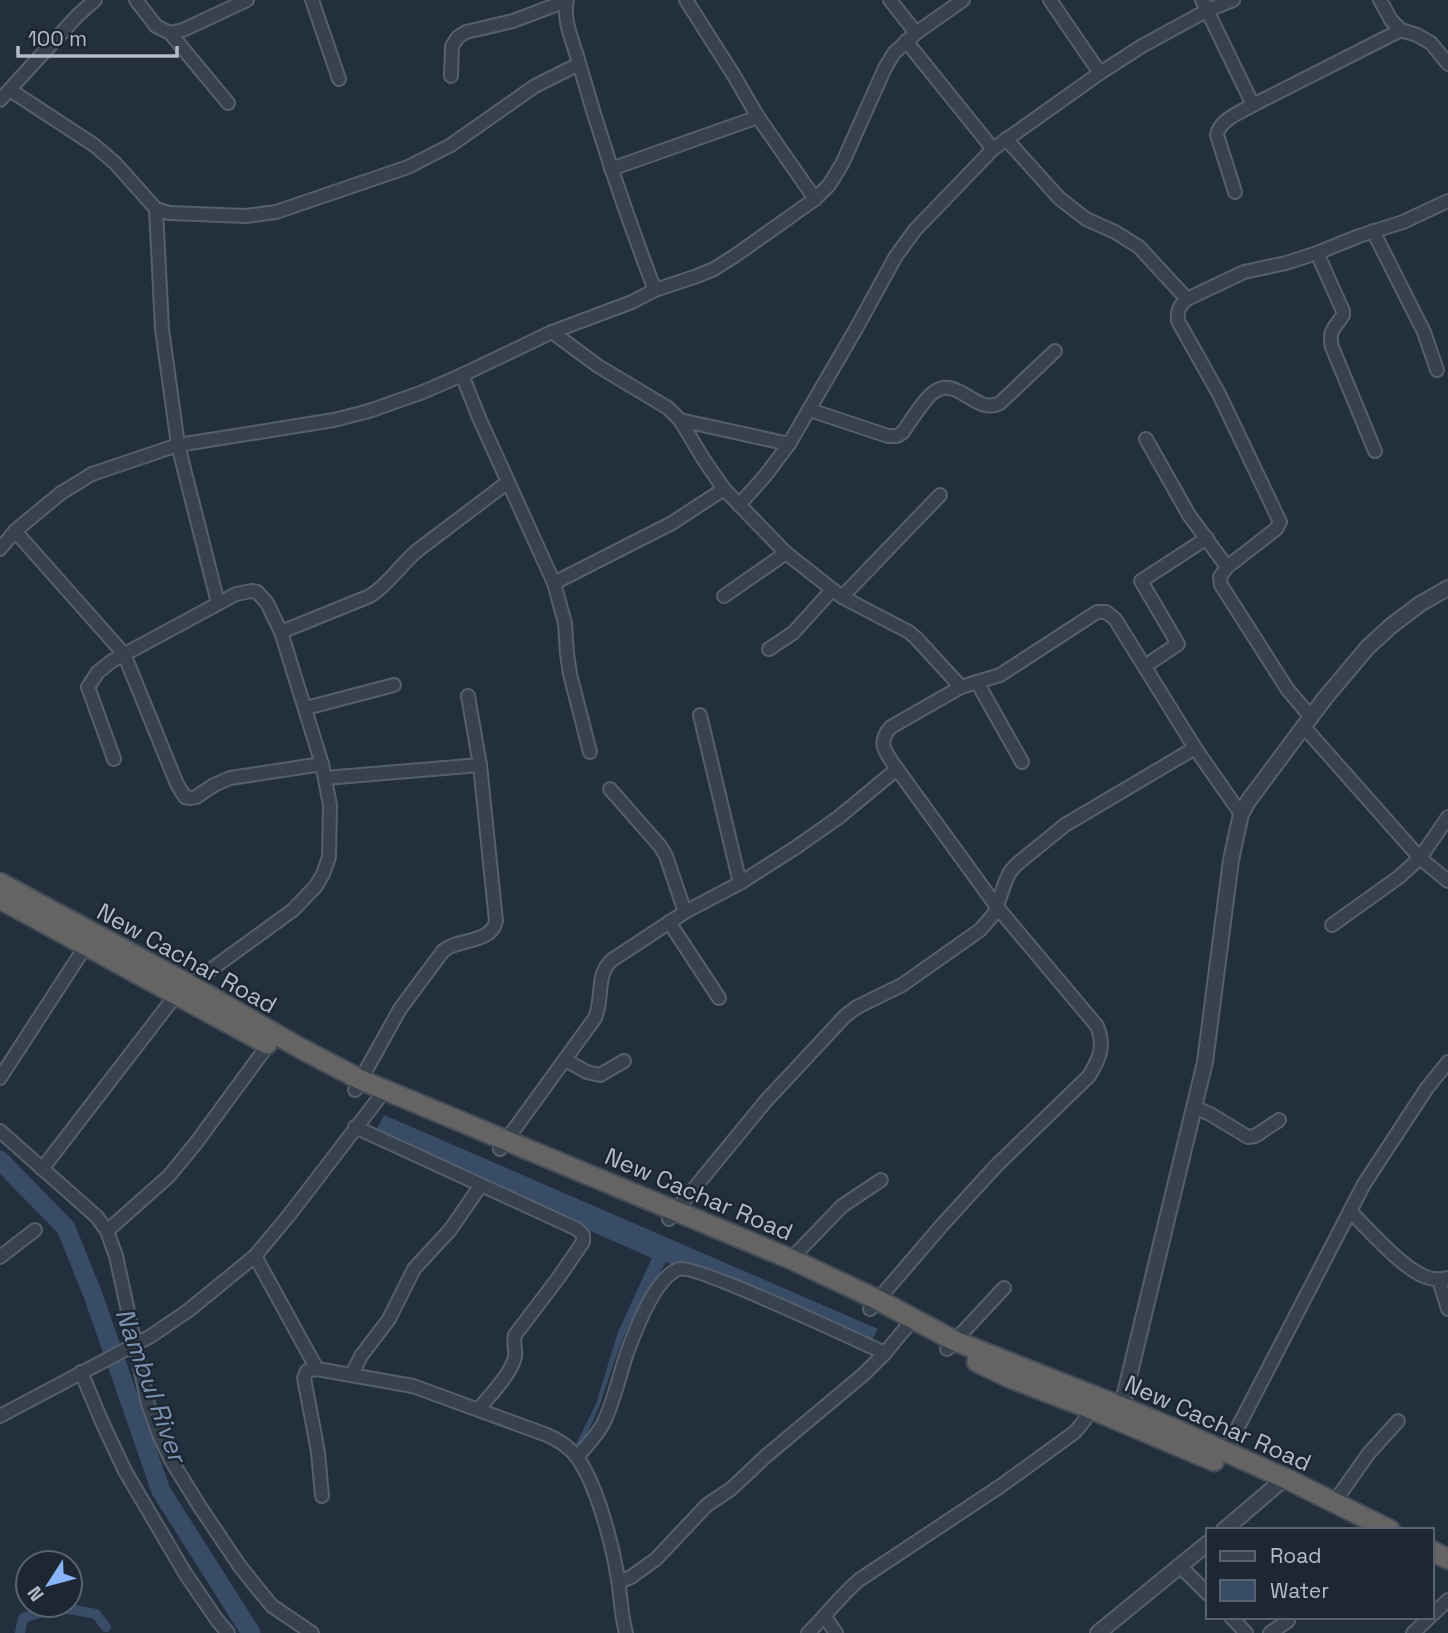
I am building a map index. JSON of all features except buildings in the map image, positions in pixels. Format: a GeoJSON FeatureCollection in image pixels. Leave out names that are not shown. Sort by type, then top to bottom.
{"type":"FeatureCollection","features":[{"type":"Feature","properties":{"kind":"highway","name":"New Cachar Road"},"geometry":{"type":"LineString","coordinates":[[1,896],[300,1048],[358,1085]]}},
{"type":"Feature","properties":{"kind":"highway","name":"New Cachar Road"},"geometry":{"type":"LineString","coordinates":[[183,990],[268,1045],[358,1085],[672,1214],[791,1259],[1008,1377],[1094,1403],[1280,1482],[1335,1501],[1386,1528]]}},
{"type":"Feature","properties":{"kind":"highway","name":"New Cachar Road"},"geometry":{"type":"LineString","coordinates":[[672,1214],[776,1265],[874,1304]]}},
{"type":"Feature","properties":{"kind":"highway","name":"New Cachar Road"},"geometry":{"type":"LineString","coordinates":[[1280,1482],[1360,1528]]}},
{"type":"Feature","properties":{"kind":"street"},"geometry":{"type":"LineString","coordinates":[[0,100],[95,0]]}},
{"type":"Feature","properties":{"kind":"street"},"geometry":{"type":"LineString","coordinates":[[136,0],[156,26],[170,33],[228,103]]}},
{"type":"Feature","properties":{"kind":"street"},"geometry":{"type":"LineString","coordinates":[[170,33],[183,30],[247,0]]}},
{"type":"Feature","properties":{"kind":"street"},"geometry":{"type":"LineString","coordinates":[[312,0],[339,79]]}},
{"type":"Feature","properties":{"kind":"street"},"geometry":{"type":"LineString","coordinates":[[686,0],[758,117],[815,200]]}},
{"type":"Feature","properties":{"kind":"street"},"geometry":{"type":"LineString","coordinates":[[890,0],[911,37],[993,149]]}},
{"type":"Feature","properties":{"kind":"street"},"geometry":{"type":"LineString","coordinates":[[0,549],[15,531],[61,493],[92,474],[178,445],[334,420],[369,411],[423,392],[552,332],[714,269],[815,200],[829,185],[842,164],[894,53],[911,37],[963,0]]}},
{"type":"Feature","properties":{"kind":"street"},"geometry":{"type":"LineString","coordinates":[[1050,0],[1100,73]]}},
{"type":"Feature","properties":{"kind":"street"},"geometry":{"type":"LineString","coordinates":[[739,505],[789,444],[896,256],[915,230],[993,149],[1100,73],[1205,5],[1234,0]]}},
{"type":"Feature","properties":{"kind":"street"},"geometry":{"type":"LineString","coordinates":[[1380,0],[1391,20],[1401,30],[1431,43],[1448,64]]}},
{"type":"Feature","properties":{"kind":"street"},"geometry":{"type":"LineString","coordinates":[[451,76],[452,46],[458,37],[466,32],[513,21],[567,1],[566,17],[579,64],[611,169],[655,290]]}},
{"type":"Feature","properties":{"kind":"street"},"geometry":{"type":"LineString","coordinates":[[1205,5],[1253,105]]}},
{"type":"Feature","properties":{"kind":"street"},"geometry":{"type":"LineString","coordinates":[[1235,192],[1217,129],[1253,105],[1401,30]]}},
{"type":"Feature","properties":{"kind":"street"},"geometry":{"type":"LineString","coordinates":[[10,90],[94,145],[115,163],[156,209],[169,213],[246,216],[276,212],[408,167],[451,145],[535,86],[579,64]]}},
{"type":"Feature","properties":{"kind":"street"},"geometry":{"type":"LineString","coordinates":[[611,169],[758,117]]}},
{"type":"Feature","properties":{"kind":"street"},"geometry":{"type":"LineString","coordinates":[[1006,139],[1065,204],[1086,219],[1139,247],[1187,299]]}},
{"type":"Feature","properties":{"kind":"street"},"geometry":{"type":"LineString","coordinates":[[1448,201],[1403,222],[1317,254],[1244,272],[1187,299],[1177,311],[1178,321],[1219,394],[1280,522],[1276,529],[1227,567],[1220,577],[1221,585],[1308,722],[1420,858],[1448,881]]}},
{"type":"Feature","properties":{"kind":"street"},"geometry":{"type":"LineString","coordinates":[[156,209],[162,329],[178,445],[218,603]]}},
{"type":"Feature","properties":{"kind":"street"},"geometry":{"type":"LineString","coordinates":[[1373,231],[1419,321],[1437,370]]}},
{"type":"Feature","properties":{"kind":"street"},"geometry":{"type":"LineString","coordinates":[[1317,254],[1343,311],[1343,315],[1331,330],[1332,347],[1374,451]]}},
{"type":"Feature","properties":{"kind":"street"},"geometry":{"type":"LineString","coordinates":[[552,332],[598,366],[667,408],[680,420],[724,489],[786,553],[837,593],[909,632],[961,687]]}},
{"type":"Feature","properties":{"kind":"street"},"geometry":{"type":"LineString","coordinates":[[810,410],[888,436],[897,436],[903,432],[932,393],[944,387],[953,388],[983,406],[994,407],[1055,351]]}},
{"type":"Feature","properties":{"kind":"street"},"geometry":{"type":"LineString","coordinates":[[462,375],[554,583],[565,622],[570,674],[590,752]]}},
{"type":"Feature","properties":{"kind":"street"},"geometry":{"type":"LineString","coordinates":[[680,420],[789,444]]}},
{"type":"Feature","properties":{"kind":"street"},"geometry":{"type":"LineString","coordinates":[[1146,439],[1189,515],[1227,567]]}},
{"type":"Feature","properties":{"kind":"street"},"geometry":{"type":"LineString","coordinates":[[281,632],[380,590],[407,559],[508,482]]}},
{"type":"Feature","properties":{"kind":"street"},"geometry":{"type":"LineString","coordinates":[[554,583],[672,523],[724,489]]}},
{"type":"Feature","properties":{"kind":"street"},"geometry":{"type":"LineString","coordinates":[[769,649],[793,633],[940,495]]}},
{"type":"Feature","properties":{"kind":"street"},"geometry":{"type":"LineString","coordinates":[[15,531],[124,654],[177,784],[185,797],[196,797],[230,778],[322,764]]}},
{"type":"Feature","properties":{"kind":"street"},"geometry":{"type":"LineString","coordinates":[[1144,666],[1178,644],[1141,581],[1207,538]]}},
{"type":"Feature","properties":{"kind":"street"},"geometry":{"type":"LineString","coordinates":[[724,596],[786,553]]}},
{"type":"Feature","properties":{"kind":"street"},"geometry":{"type":"LineString","coordinates":[[1120,1414],[1205,1062],[1231,860],[1241,814],[1308,722],[1368,647],[1411,611],[1448,588]]}},
{"type":"Feature","properties":{"kind":"street"},"geometry":{"type":"LineString","coordinates":[[42,1169],[183,990],[293,910],[316,886],[329,857],[330,805],[322,764],[281,632],[267,603],[257,592],[246,591],[218,603],[124,654],[98,672],[88,687],[114,759]]}},
{"type":"Feature","properties":{"kind":"street"},"geometry":{"type":"LineString","coordinates":[[874,1304],[996,1166],[1089,1076],[1100,1057],[1102,1038],[1097,1026],[998,907],[897,769],[886,753],[883,743],[885,734],[961,687],[1000,675],[1097,612],[1107,612],[1115,619],[1195,748],[1241,814]]}},
{"type":"Feature","properties":{"kind":"street"},"geometry":{"type":"LineString","coordinates":[[977,682],[1023,762]]}},
{"type":"Feature","properties":{"kind":"street"},"geometry":{"type":"LineString","coordinates":[[306,708],[394,685]]}},
{"type":"Feature","properties":{"kind":"street"},"geometry":{"type":"LineString","coordinates":[[358,1085],[400,1009],[438,957],[449,946],[484,936],[495,927],[480,765],[468,696]]}},
{"type":"Feature","properties":{"kind":"street"},"geometry":{"type":"LineString","coordinates":[[699,715],[740,883]]}},
{"type":"Feature","properties":{"kind":"street"},"geometry":{"type":"LineString","coordinates":[[672,1214],[765,1102],[845,1016],[857,1007],[902,985],[980,930],[998,907],[1010,872],[1065,825],[1195,748]]}},
{"type":"Feature","properties":{"kind":"street"},"geometry":{"type":"LineString","coordinates":[[325,778],[480,765]]}},
{"type":"Feature","properties":{"kind":"street"},"geometry":{"type":"LineString","coordinates":[[503,1145],[595,1018],[600,999],[601,975],[605,966],[685,912],[740,883],[795,848],[839,817],[897,769]]}},
{"type":"Feature","properties":{"kind":"street"},"geometry":{"type":"LineString","coordinates":[[610,789],[660,846],[685,912]]}},
{"type":"Feature","properties":{"kind":"street"},"geometry":{"type":"LineString","coordinates":[[1332,925],[1399,877],[1420,858],[1448,817]]}},
{"type":"Feature","properties":{"kind":"street"},"geometry":{"type":"LineString","coordinates":[[669,922],[719,998]]}},
{"type":"Feature","properties":{"kind":"street"},"geometry":{"type":"LineString","coordinates":[[0,1078],[90,940]]}},
{"type":"Feature","properties":{"kind":"street"},"geometry":{"type":"LineString","coordinates":[[107,1231],[169,1176],[268,1045]]}},
{"type":"Feature","properties":{"kind":"street"},"geometry":{"type":"LineString","coordinates":[[565,1060],[587,1072],[600,1075],[624,1061]]}},
{"type":"Feature","properties":{"kind":"street"},"geometry":{"type":"LineString","coordinates":[[1222,1458],[1364,1184],[1427,1088],[1448,1062]]}},
{"type":"Feature","properties":{"kind":"street"},"geometry":{"type":"LineString","coordinates":[[0,1416],[151,1336],[180,1317],[255,1256],[381,1095]]}},
{"type":"Feature","properties":{"kind":"street"},"geometry":{"type":"LineString","coordinates":[[1194,1107],[1248,1137],[1255,1136],[1279,1121]]}},
{"type":"Feature","properties":{"kind":"street"},"geometry":{"type":"LineString","coordinates":[[355,1127],[577,1229],[584,1238],[516,1335],[512,1366],[479,1409]]}},
{"type":"Feature","properties":{"kind":"street"},"geometry":{"type":"LineString","coordinates":[[0,1131],[82,1202],[107,1231],[116,1256],[129,1347],[160,1437],[171,1460],[254,1584],[272,1606],[312,1633]]}},
{"type":"Feature","properties":{"kind":"street"},"geometry":{"type":"LineString","coordinates":[[791,1259],[842,1206],[881,1180]]}},
{"type":"Feature","properties":{"kind":"street"},"geometry":{"type":"LineString","coordinates":[[352,1374],[361,1356],[389,1319],[414,1269],[450,1230],[481,1185]]}},
{"type":"Feature","properties":{"kind":"street"},"geometry":{"type":"LineString","coordinates":[[1350,1211],[1405,1265],[1421,1275],[1444,1279],[1448,1310]]}},
{"type":"Feature","properties":{"kind":"street"},"geometry":{"type":"LineString","coordinates":[[0,1257],[35,1230]]}},
{"type":"Feature","properties":{"kind":"street"},"geometry":{"type":"LineString","coordinates":[[255,1256],[317,1369]]}},
{"type":"Feature","properties":{"kind":"street"},"geometry":{"type":"LineString","coordinates":[[576,1457],[603,1424],[643,1313],[656,1291],[678,1269],[688,1269],[709,1276],[885,1353]]}},
{"type":"Feature","properties":{"kind":"street"},"geometry":{"type":"LineString","coordinates":[[951,1345],[1004,1288]]}},
{"type":"Feature","properties":{"kind":"street"},"geometry":{"type":"LineString","coordinates":[[619,1582],[656,1559],[707,1505],[731,1489],[793,1433],[848,1390],[911,1323]]}},
{"type":"Feature","properties":{"kind":"street"},"geometry":{"type":"LineString","coordinates":[[322,1496],[318,1452],[304,1378],[307,1370],[352,1374],[413,1386],[557,1439],[576,1457],[593,1489],[612,1548],[626,1633]]}},
{"type":"Feature","properties":{"kind":"street"},"geometry":{"type":"LineString","coordinates":[[82,1371],[125,1471],[185,1573],[216,1620],[228,1633]]}},
{"type":"Feature","properties":{"kind":"street"},"geometry":{"type":"LineString","coordinates":[[808,1633],[859,1580],[1002,1485],[1080,1427],[1094,1403]]}},
{"type":"Feature","properties":{"kind":"street"},"geometry":{"type":"LineString","coordinates":[[1335,1501],[1369,1453],[1398,1421]]}},
{"type":"Feature","properties":{"kind":"street"},"geometry":{"type":"LineString","coordinates":[[1226,1528],[1280,1482]]}},
{"type":"Feature","properties":{"kind":"street"},"geometry":{"type":"LineString","coordinates":[[1098,1633],[1206,1545]]}},
{"type":"Feature","properties":{"kind":"street"},"geometry":{"type":"LineString","coordinates":[[1180,1566],[1206,1592]]}},
{"type":"Feature","properties":{"kind":"street"},"geometry":{"type":"LineString","coordinates":[[1434,1613],[1448,1600]]}},
{"type":"Feature","properties":{"kind":"street"},"geometry":{"type":"LineString","coordinates":[[825,1617],[836,1633]]}},
{"type":"Feature","properties":{"kind":"street"},"geometry":{"type":"LineString","coordinates":[[1233,1619],[1246,1633]]}},
{"type":"Feature","properties":{"kind":"street"},"geometry":{"type":"LineString","coordinates":[[1413,1633],[1428,1619]]}},
{"type":"Feature","properties":{"kind":"street"},"geometry":{"type":"LineString","coordinates":[[1270,1633],[1288,1621]]}},
{"type":"Feature","properties":{"kind":"water"},"geometry":{"type":"Polygon","coordinates":[[[384,1115],[878,1329],[870,1344],[666,1262],[627,1329],[588,1432],[580,1445],[576,1444],[596,1404],[618,1332],[652,1258],[483,1184],[375,1132],[384,1115]]]}},
{"type":"Feature","properties":{"kind":"waterway","name":"Nambul River"},"geometry":{"type":"LineString","coordinates":[[0,1160],[66,1228],[93,1295],[161,1491],[251,1633]]}},
{"type":"Feature","properties":{"kind":"waterway"},"geometry":{"type":"LineString","coordinates":[[20,1633],[23,1618],[46,1611],[69,1609],[96,1614],[106,1627]]}}]}
